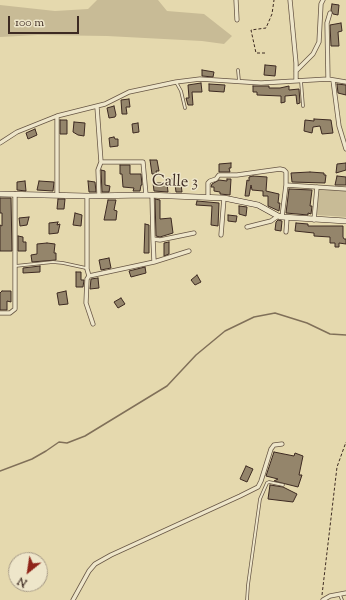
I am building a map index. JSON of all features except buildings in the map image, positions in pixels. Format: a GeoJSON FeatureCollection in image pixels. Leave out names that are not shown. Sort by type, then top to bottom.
{"type":"FeatureCollection","features":[{"type":"Feature","properties":{"kind":"street"},"geometry":{"type":"LineString","coordinates":[[236,0],[237,20]]}},
{"type":"Feature","properties":{"kind":"street"},"geometry":{"type":"LineString","coordinates":[[290,0],[298,81]]}},
{"type":"Feature","properties":{"kind":"street"},"geometry":{"type":"LineString","coordinates":[[296,71],[313,54],[319,42],[321,4],[324,0]]}},
{"type":"Feature","properties":{"kind":"street"},"geometry":{"type":"LineString","coordinates":[[328,79],[327,23],[330,13]]}},
{"type":"Feature","properties":{"kind":"street"},"geometry":{"type":"LineString","coordinates":[[0,143],[17,132],[57,116],[97,107],[129,92],[176,82],[200,80],[261,83],[328,79],[346,82]]}},
{"type":"Feature","properties":{"kind":"street"},"geometry":{"type":"LineString","coordinates":[[333,80],[339,126],[346,149]]}},
{"type":"Feature","properties":{"kind":"street"},"geometry":{"type":"LineString","coordinates":[[97,107],[101,162],[98,170],[99,195]]}},
{"type":"Feature","properties":{"kind":"street"},"geometry":{"type":"LineString","coordinates":[[57,116],[57,194]]}},
{"type":"Feature","properties":{"kind":"street"},"geometry":{"type":"LineString","coordinates":[[101,162],[143,162],[146,195]]}},
{"type":"Feature","properties":{"kind":"street"},"geometry":{"type":"LineString","coordinates":[[208,197],[208,183],[210,180],[216,179],[219,175],[237,175],[280,169],[284,170],[286,172],[286,185],[282,217],[286,232]]}},
{"type":"Feature","properties":{"kind":"street"},"geometry":{"type":"LineString","coordinates":[[286,185],[346,189]]}},
{"type":"Feature","properties":{"kind":"street"},"geometry":{"type":"LineString","coordinates":[[314,220],[317,187]]}},
{"type":"Feature","properties":{"kind":"street","name":"Calle 3"},"geometry":{"type":"LineString","coordinates":[[0,194],[57,194],[87,196],[152,195],[224,198],[258,205],[282,217],[346,221]]}},
{"type":"Feature","properties":{"kind":"street"},"geometry":{"type":"LineString","coordinates":[[0,313],[10,313],[15,309],[15,194]]}},
{"type":"Feature","properties":{"kind":"street"},"geometry":{"type":"LineString","coordinates":[[152,195],[154,262]]}},
{"type":"Feature","properties":{"kind":"street"},"geometry":{"type":"LineString","coordinates":[[87,196],[87,269],[89,276],[87,280],[86,303],[93,324]]}},
{"type":"Feature","properties":{"kind":"street"},"geometry":{"type":"LineString","coordinates":[[221,235],[224,198]]}},
{"type":"Feature","properties":{"kind":"street"},"geometry":{"type":"LineString","coordinates":[[247,227],[271,222],[282,217]]}},
{"type":"Feature","properties":{"kind":"street"},"geometry":{"type":"LineString","coordinates":[[153,239],[160,240],[194,233]]}},
{"type":"Feature","properties":{"kind":"street"},"geometry":{"type":"LineString","coordinates":[[89,276],[154,262],[189,251]]}},
{"type":"Feature","properties":{"kind":"street"},"geometry":{"type":"LineString","coordinates":[[73,600],[89,571],[95,564],[111,555],[227,503],[258,487],[271,449],[274,445],[282,444]]}},
{"type":"Feature","properties":{"kind":"street"},"geometry":{"type":"LineString","coordinates":[[323,600],[330,596],[346,594]]}},
{"type":"Feature","properties":{"kind":"lane"},"geometry":{"type":"LineString","coordinates":[[238,70],[239,82]]}},
{"type":"Feature","properties":{"kind":"lane"},"geometry":{"type":"LineString","coordinates":[[298,81],[303,106]]}},
{"type":"Feature","properties":{"kind":"lane"},"geometry":{"type":"LineString","coordinates":[[176,82],[181,91],[185,108]]}},
{"type":"Feature","properties":{"kind":"lane"},"geometry":{"type":"LineString","coordinates":[[14,266],[53,262],[87,269]]}},
{"type":"Feature","properties":{"kind":"lane"},"geometry":{"type":"LineString","coordinates":[[247,600],[260,499],[267,483],[269,482],[283,485]]}},
{"type":"Feature","properties":{"kind":"lane"},"geometry":{"type":"LineString","coordinates":[[340,595],[342,600]]}},
{"type":"Feature","properties":{"kind":"path"},"geometry":{"type":"LineString","coordinates":[[265,53],[256,53],[251,30],[266,28],[272,14],[274,0]]}},
{"type":"Feature","properties":{"kind":"path"},"geometry":{"type":"LineString","coordinates":[[323,600],[337,467],[346,442]]}},
{"type":"Feature","properties":{"kind":"shaded area"},"geometry":{"type":"Polygon","coordinates":[[[97,0],[158,0],[167,11],[204,14],[232,36],[224,44],[202,41],[107,36],[38,35],[0,37],[0,5],[55,11],[88,9],[97,0]]]}},
{"type":"Feature","properties":{"kind":"shaded area"},"geometry":{"type":"Polygon","coordinates":[[[319,189],[346,191],[346,217],[317,215],[319,189]]]}},
{"type":"Feature","properties":{"kind":"waterway"},"geometry":{"type":"LineString","coordinates":[[0,471],[32,459],[59,442],[67,443],[85,436],[167,386],[196,355],[225,331],[254,317],[275,313],[307,323],[330,334],[346,335]]}}]}
